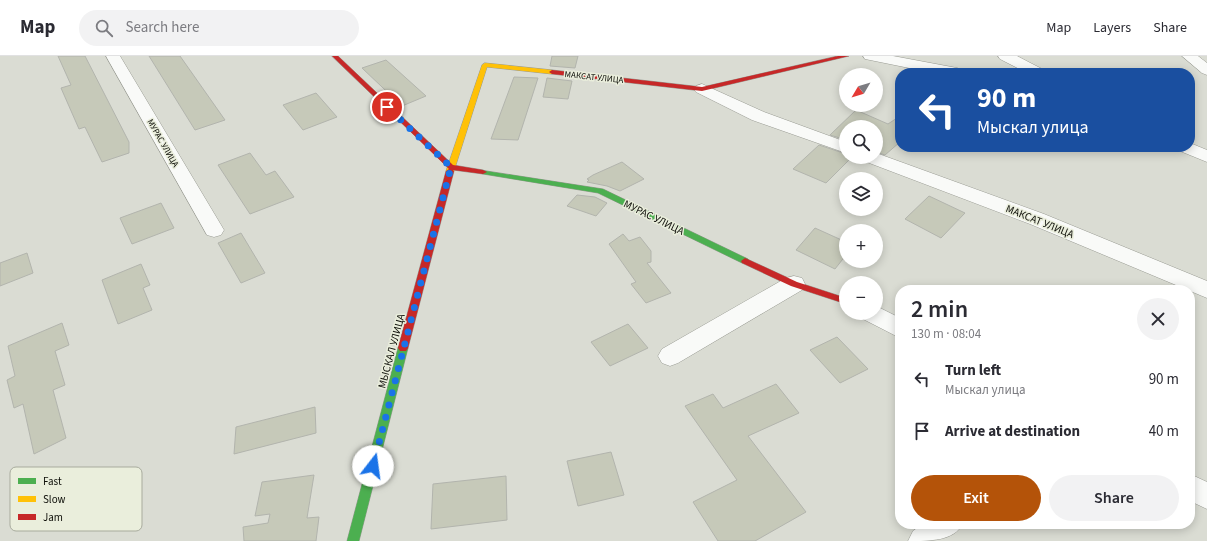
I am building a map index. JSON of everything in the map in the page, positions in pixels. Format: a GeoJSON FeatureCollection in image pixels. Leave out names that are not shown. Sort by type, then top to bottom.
{"type":"FeatureCollection","features":[{"type":"Feature","properties":{"kind":"street","name":"МУРАС УЛИЦА"},"geometry":{"type":"LineString","coordinates":[[113,56],[214,230]]}},
{"type":"Feature","properties":{"kind":"street"},"geometry":{"type":"LineString","coordinates":[[334,56],[451,167]]}},
{"type":"Feature","properties":{"kind":"street","name":"МАКСАТ УЛИЦА"},"geometry":{"type":"LineString","coordinates":[[485,65],[702,89],[846,56]]}},
{"type":"Feature","properties":{"kind":"street"},"geometry":{"type":"LineString","coordinates":[[870,56],[931,68]]}},
{"type":"Feature","properties":{"kind":"street"},"geometry":{"type":"LineString","coordinates":[[1005,56],[1028,68]]}},
{"type":"Feature","properties":{"kind":"street"},"geometry":{"type":"LineString","coordinates":[[1189,56],[1207,70]]}},
{"type":"Feature","properties":{"kind":"street","name":"МЫСКАЛ УЛИЦА"},"geometry":{"type":"LineString","coordinates":[[353,541],[451,167],[485,65]]}},
{"type":"Feature","properties":{"kind":"street","name":"МАКСАТ УЛИЦА"},"geometry":{"type":"LineString","coordinates":[[702,89],[758,116],[839,145]]}},
{"type":"Feature","properties":{"kind":"street"},"geometry":{"type":"LineString","coordinates":[[1195,151],[1207,157]]}},
{"type":"Feature","properties":{"kind":"street","name":"МАКСАТ УЛИЦА"},"geometry":{"type":"LineString","coordinates":[[883,162],[1037,218],[1207,290]]}},
{"type":"Feature","properties":{"kind":"street","name":"МУРАС УЛИЦА"},"geometry":{"type":"LineString","coordinates":[[451,167],[600,191],[794,284],[839,299]]}},
{"type":"Feature","properties":{"kind":"street"},"geometry":{"type":"LineString","coordinates":[[670,356],[794,284]]}},
{"type":"Feature","properties":{"kind":"street"},"geometry":{"type":"LineString","coordinates":[[883,320],[895,327]]}},
{"type":"Feature","properties":{"kind":"street"},"geometry":{"type":"LineString","coordinates":[[1195,490],[1207,496]]}},
{"type":"Feature","properties":{"kind":"street"},"geometry":{"type":"LineString","coordinates":[[923,541],[941,529]]}},
{"type":"Feature","properties":{"kind":"building"},"geometry":{"type":"Polygon","coordinates":[[[58,56],[85,56],[129,142],[129,153],[102,162],[85,127],[79,129],[61,88],[71,85],[58,56]]]}},
{"type":"Feature","properties":{"kind":"building"},"geometry":{"type":"Polygon","coordinates":[[[149,56],[180,56],[225,120],[195,130],[149,56]]]}},
{"type":"Feature","properties":{"kind":"building"},"geometry":{"type":"Polygon","coordinates":[[[552,56],[578,56],[575,68],[550,66],[552,56]]]}},
{"type":"Feature","properties":{"kind":"building"},"geometry":{"type":"Polygon","coordinates":[[[386,60],[426,96],[402,106],[362,68],[386,60]]]}},
{"type":"Feature","properties":{"kind":"building"},"geometry":{"type":"Polygon","coordinates":[[[514,77],[538,78],[518,140],[491,139],[514,77]]]}},
{"type":"Feature","properties":{"kind":"building"},"geometry":{"type":"Polygon","coordinates":[[[547,78],[572,81],[568,99],[543,97],[547,78]]]}},
{"type":"Feature","properties":{"kind":"building"},"geometry":{"type":"Polygon","coordinates":[[[316,93],[337,117],[303,130],[283,105],[316,93]]]}},
{"type":"Feature","properties":{"kind":"building"},"geometry":{"type":"Polygon","coordinates":[[[854,112],[861,112],[879,120],[846,120],[854,112]]]}},
{"type":"Feature","properties":{"kind":"building"},"geometry":{"type":"Polygon","coordinates":[[[895,119],[895,146],[885,155],[883,154],[883,122],[888,124],[895,119]]]}},
{"type":"Feature","properties":{"kind":"building"},"geometry":{"type":"Polygon","coordinates":[[[839,126],[839,138],[830,135],[839,126]]]}},
{"type":"Feature","properties":{"kind":"building"},"geometry":{"type":"Polygon","coordinates":[[[819,145],[839,152],[839,164],[845,164],[826,183],[793,169],[819,145]]]}},
{"type":"Feature","properties":{"kind":"building"},"geometry":{"type":"Polygon","coordinates":[[[250,153],[266,175],[275,171],[294,197],[250,214],[218,165],[250,153]]]}},
{"type":"Feature","properties":{"kind":"building"},"geometry":{"type":"Polygon","coordinates":[[[622,162],[644,179],[620,191],[607,186],[587,182],[589,180],[587,179],[593,175],[622,162]]]}},
{"type":"Feature","properties":{"kind":"building"},"geometry":{"type":"Polygon","coordinates":[[[577,195],[595,197],[607,203],[596,216],[567,206],[577,195]]]}},
{"type":"Feature","properties":{"kind":"building"},"geometry":{"type":"Polygon","coordinates":[[[929,196],[965,213],[941,238],[905,219],[929,196]]]}},
{"type":"Feature","properties":{"kind":"building"},"geometry":{"type":"Polygon","coordinates":[[[161,203],[174,228],[132,244],[120,218],[161,203]]]}},
{"type":"Feature","properties":{"kind":"building"},"geometry":{"type":"Polygon","coordinates":[[[815,228],[839,239],[839,264],[835,269],[796,250],[815,228]]]}},
{"type":"Feature","properties":{"kind":"building"},"geometry":{"type":"Polygon","coordinates":[[[241,233],[265,273],[241,283],[218,243],[241,233]]]}},
{"type":"Feature","properties":{"kind":"building"},"geometry":{"type":"Polygon","coordinates":[[[623,234],[629,241],[640,237],[651,251],[651,262],[647,263],[671,293],[646,303],[631,284],[636,282],[609,244],[623,234]]]}},
{"type":"Feature","properties":{"kind":"building"},"geometry":{"type":"Polygon","coordinates":[[[27,253],[33,273],[0,286],[0,263],[27,253]]]}},
{"type":"Feature","properties":{"kind":"building"},"geometry":{"type":"Polygon","coordinates":[[[141,264],[150,285],[143,288],[152,310],[118,324],[102,280],[141,264]]]}},
{"type":"Feature","properties":{"kind":"building"},"geometry":{"type":"Polygon","coordinates":[[[62,323],[69,345],[55,351],[65,385],[53,390],[66,438],[34,454],[23,404],[14,408],[7,380],[15,376],[8,346],[62,323]]]}},
{"type":"Feature","properties":{"kind":"building"},"geometry":{"type":"Polygon","coordinates":[[[628,324],[648,348],[610,366],[591,342],[628,324]]]}},
{"type":"Feature","properties":{"kind":"building"},"geometry":{"type":"Polygon","coordinates":[[[837,337],[868,369],[840,383],[810,350],[837,337]]]}},
{"type":"Feature","properties":{"kind":"building"},"geometry":{"type":"Polygon","coordinates":[[[776,384],[799,413],[748,436],[806,512],[755,541],[718,541],[693,502],[737,480],[685,406],[713,394],[723,408],[776,384]]]}},
{"type":"Feature","properties":{"kind":"building"},"geometry":{"type":"Polygon","coordinates":[[[315,407],[316,433],[234,454],[236,427],[315,407]]]}},
{"type":"Feature","properties":{"kind":"building"},"geometry":{"type":"Polygon","coordinates":[[[611,452],[624,495],[578,506],[567,461],[611,452]]]}},
{"type":"Feature","properties":{"kind":"building"},"geometry":{"type":"Polygon","coordinates":[[[314,475],[307,518],[319,517],[316,541],[244,541],[243,527],[268,523],[270,514],[255,516],[262,482],[314,475]]]}},
{"type":"Feature","properties":{"kind":"building"},"geometry":{"type":"Polygon","coordinates":[[[506,476],[507,520],[431,529],[433,484],[506,476]]]}},
{"type":"Feature","properties":{"kind":"traffic: fast"},"geometry":{"type":"LineString","coordinates":[[483,172],[600,191],[745,261]]}},
{"type":"Feature","properties":{"kind":"traffic: fast"},"geometry":{"type":"LineString","coordinates":[[353,541],[403,348]]}},
{"type":"Feature","properties":{"kind":"traffic: slow"},"geometry":{"type":"LineString","coordinates":[[450,171],[485,65],[552,72]]}},
{"type":"Feature","properties":{"kind":"traffic: jam"},"geometry":{"type":"LineString","coordinates":[[335,56],[451,167],[483,172]]}},
{"type":"Feature","properties":{"kind":"traffic: jam"},"geometry":{"type":"LineString","coordinates":[[552,72],[702,89],[846,56]]}},
{"type":"Feature","properties":{"kind":"traffic: jam"},"geometry":{"type":"LineString","coordinates":[[403,348],[450,171]]}},
{"type":"Feature","properties":{"kind":"traffic: jam"},"geometry":{"type":"LineString","coordinates":[[745,261],[794,284],[839,299]]}},
{"type":"Feature","properties":{"kind":"route"},"geometry":{"type":"LineString","coordinates":[[373,466],[451,167],[387,107]]}}]}
